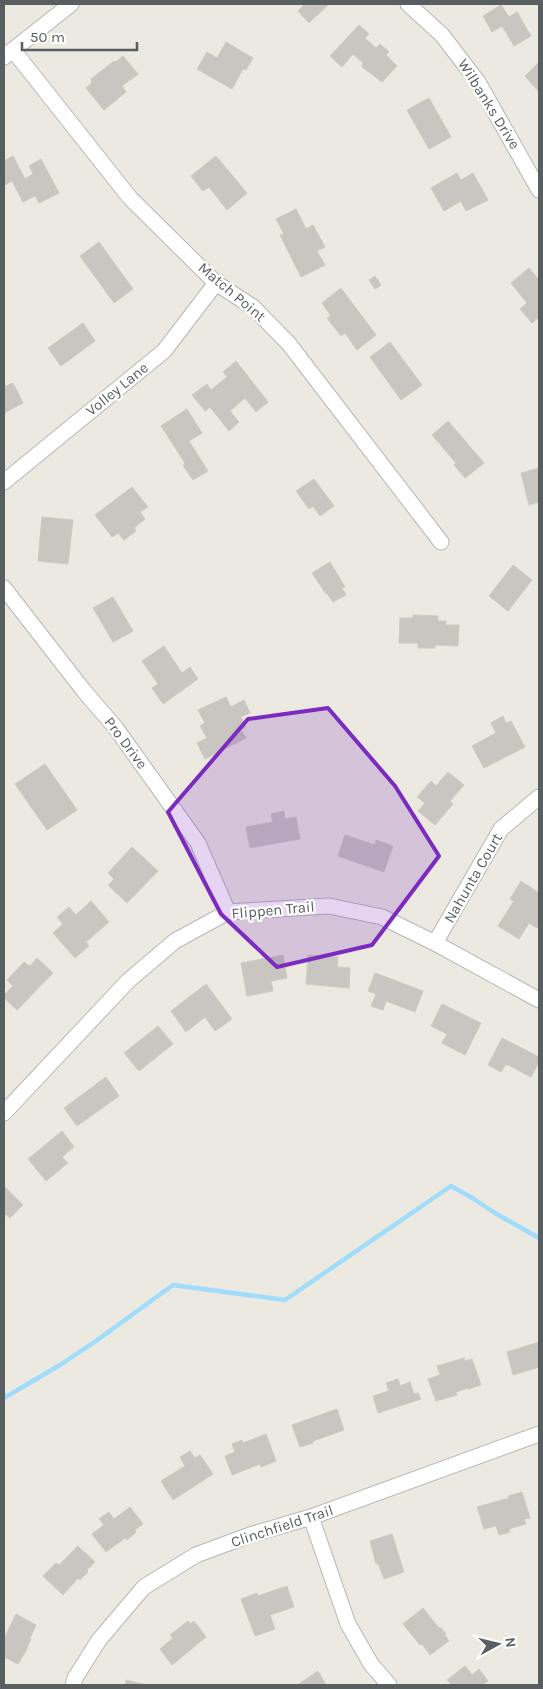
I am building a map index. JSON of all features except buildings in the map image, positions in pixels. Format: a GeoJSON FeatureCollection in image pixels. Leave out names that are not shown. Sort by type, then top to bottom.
{"type":"FeatureCollection","features":[{"type":"Feature","properties":{"kind":"street"},"geometry":{"type":"LineString","coordinates":[[8,54],[71,4]]}},
{"type":"Feature","properties":{"kind":"street","name":"Wilbanks Drive"},"geometry":{"type":"LineString","coordinates":[[408,4],[442,35],[478,82],[539,190]]}},
{"type":"Feature","properties":{"kind":"street","name":"Match Point"},"geometry":{"type":"LineString","coordinates":[[8,54],[130,198],[216,283],[253,307],[289,344],[441,542]]}},
{"type":"Feature","properties":{"kind":"street","name":"Volley Lane"},"geometry":{"type":"LineString","coordinates":[[4,482],[164,351],[216,283]]}},
{"type":"Feature","properties":{"kind":"street","name":"Pro Drive"},"geometry":{"type":"LineString","coordinates":[[4,588],[84,691],[115,727],[198,843],[228,912]]}},
{"type":"Feature","properties":{"kind":"street","name":"Nahunta Court"},"geometry":{"type":"LineString","coordinates":[[435,943],[501,829],[539,797]]}},
{"type":"Feature","properties":{"kind":"street","name":"Flippen Trail"},"geometry":{"type":"LineString","coordinates":[[4,1113],[128,981],[175,941],[228,912],[329,906],[382,917],[435,943],[539,1000]]}},
{"type":"Feature","properties":{"kind":"street","name":"Clinchfield Trail"},"geometry":{"type":"LineString","coordinates":[[73,1685],[75,1678],[99,1640],[144,1587],[196,1555],[311,1517],[539,1434]]}},
{"type":"Feature","properties":{"kind":"street"},"geometry":{"type":"LineString","coordinates":[[311,1517],[348,1624],[371,1664],[389,1685]]}},
{"type":"Feature","properties":{"kind":"highlighted area"},"geometry":{"type":"Polygon","coordinates":[[[328,708],[395,786],[439,856],[372,945],[277,967],[221,914],[168,812],[248,719],[328,708]]]}},
{"type":"Feature","properties":{"kind":"waterway"},"geometry":{"type":"LineString","coordinates":[[4,1398],[96,1341],[173,1285],[285,1300],[451,1186],[539,1238]]}}]}
